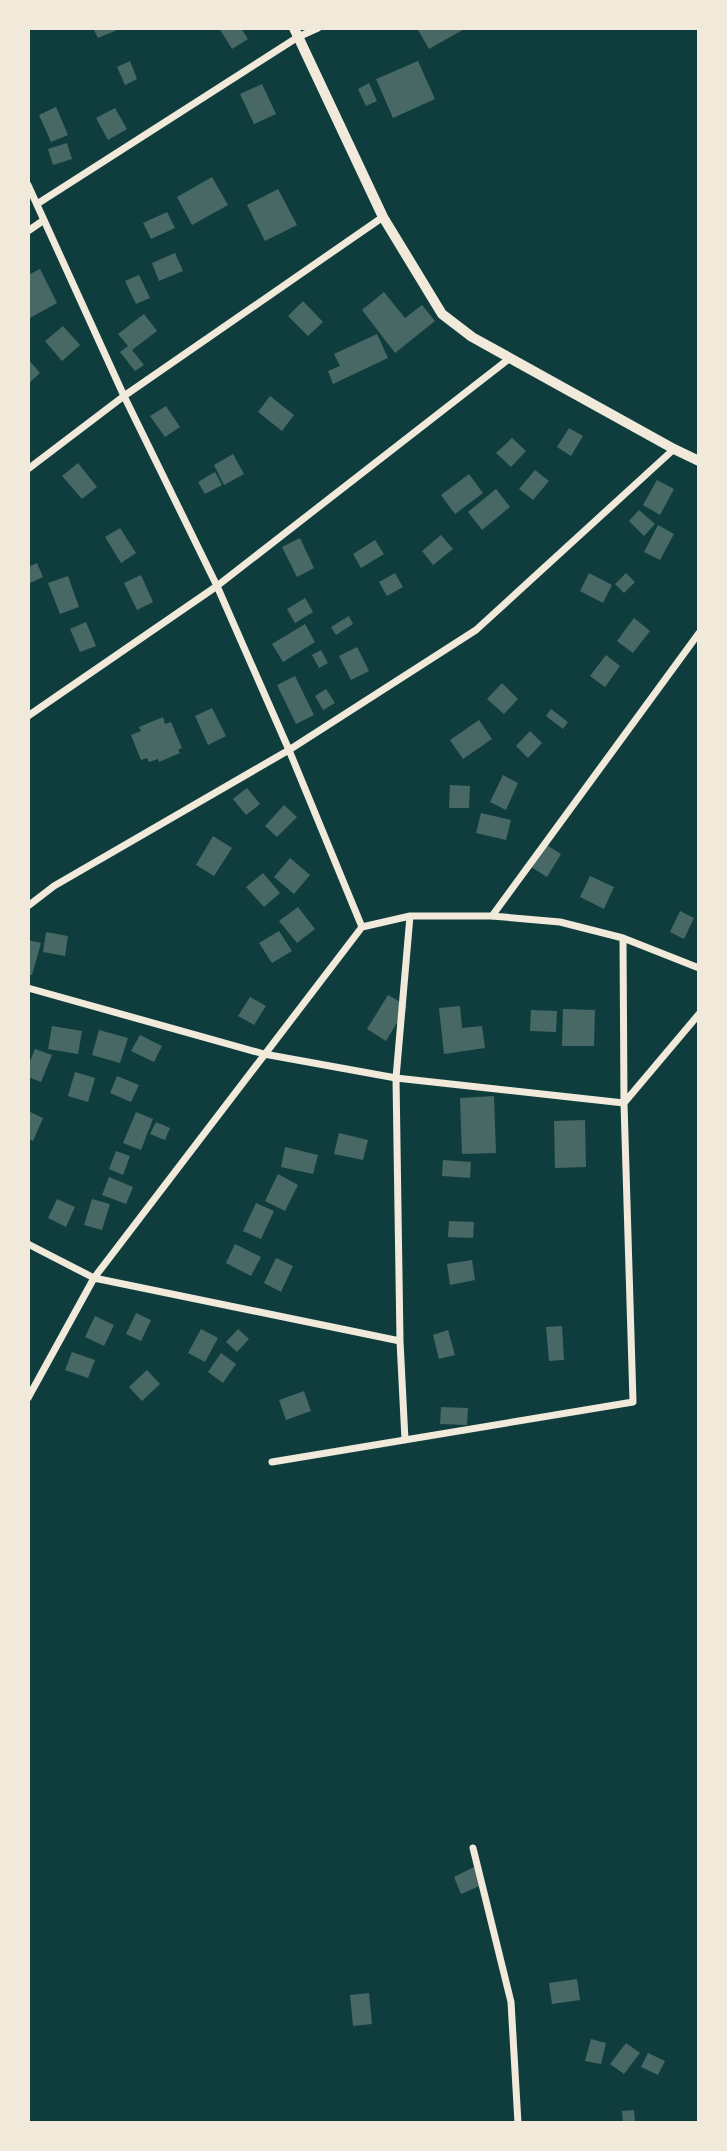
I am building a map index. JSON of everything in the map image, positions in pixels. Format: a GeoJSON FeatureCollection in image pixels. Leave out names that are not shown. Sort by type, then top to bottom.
{"type":"FeatureCollection","features":[{"type":"Feature","properties":{"kind":"street"},"geometry":{"type":"LineString","coordinates":[[37,204],[296,32],[318,28]]}},
{"type":"Feature","properties":{"kind":"street"},"geometry":{"type":"LineString","coordinates":[[296,32],[383,218],[442,314],[472,337],[699,461]]}},
{"type":"Feature","properties":{"kind":"street"},"geometry":{"type":"LineString","coordinates":[[28,185],[124,396],[217,586],[289,750],[362,928]]}},
{"type":"Feature","properties":{"kind":"street"},"geometry":{"type":"LineString","coordinates":[[28,469],[124,396],[383,218]]}},
{"type":"Feature","properties":{"kind":"street"},"geometry":{"type":"LineString","coordinates":[[28,231],[44,220]]}},
{"type":"Feature","properties":{"kind":"street"},"geometry":{"type":"LineString","coordinates":[[28,716],[217,586],[510,358]]}},
{"type":"Feature","properties":{"kind":"street"},"geometry":{"type":"LineString","coordinates":[[28,906],[54,886],[289,750],[476,630],[674,449]]}},
{"type":"Feature","properties":{"kind":"street"},"geometry":{"type":"LineString","coordinates":[[492,916],[699,633]]}},
{"type":"Feature","properties":{"kind":"street"},"geometry":{"type":"LineString","coordinates":[[405,1440],[400,1341],[396,1078],[410,916]]}},
{"type":"Feature","properties":{"kind":"street"},"geometry":{"type":"LineString","coordinates":[[28,1398],[94,1278],[362,928],[410,916],[492,916],[560,922],[623,938],[699,968]]}},
{"type":"Feature","properties":{"kind":"street"},"geometry":{"type":"LineString","coordinates":[[272,1462],[633,1402],[624,1103],[623,938]]}},
{"type":"Feature","properties":{"kind":"street"},"geometry":{"type":"LineString","coordinates":[[28,988],[264,1054],[396,1078],[624,1103]]}},
{"type":"Feature","properties":{"kind":"street"},"geometry":{"type":"LineString","coordinates":[[624,1103],[699,1014]]}},
{"type":"Feature","properties":{"kind":"street"},"geometry":{"type":"LineString","coordinates":[[28,1244],[94,1278],[400,1341]]}},
{"type":"Feature","properties":{"kind":"street"},"geometry":{"type":"LineString","coordinates":[[473,1848],[511,2002],[518,2123]]}},
{"type":"Feature","properties":{"kind":"building"},"geometry":{"type":"Polygon","coordinates":[[[93,28],[122,28],[98,38],[93,28]]]}},
{"type":"Feature","properties":{"kind":"building"},"geometry":{"type":"Polygon","coordinates":[[[219,28],[241,28],[248,39],[232,49],[219,28]]]}},
{"type":"Feature","properties":{"kind":"building"},"geometry":{"type":"Polygon","coordinates":[[[417,28],[466,28],[429,49],[417,28]]]}},
{"type":"Feature","properties":{"kind":"building"},"geometry":{"type":"Polygon","coordinates":[[[130,61],[137,79],[125,85],[117,67],[130,61]]]}},
{"type":"Feature","properties":{"kind":"building"},"geometry":{"type":"Polygon","coordinates":[[[418,61],[435,99],[393,118],[376,79],[418,61]]]}},
{"type":"Feature","properties":{"kind":"building"},"geometry":{"type":"Polygon","coordinates":[[[369,83],[377,101],[366,106],[358,89],[369,83]]]}},
{"type":"Feature","properties":{"kind":"building"},"geometry":{"type":"Polygon","coordinates":[[[262,84],[276,114],[254,124],[240,94],[262,84]]]}},
{"type":"Feature","properties":{"kind":"building"},"geometry":{"type":"Polygon","coordinates":[[[56,107],[68,135],[51,142],[39,115],[56,107]]]}},
{"type":"Feature","properties":{"kind":"building"},"geometry":{"type":"Polygon","coordinates":[[[115,108],[127,129],[108,140],[96,118],[115,108]]]}},
{"type":"Feature","properties":{"kind":"building"},"geometry":{"type":"Polygon","coordinates":[[[67,143],[72,159],[53,165],[48,149],[67,143]]]}},
{"type":"Feature","properties":{"kind":"building"},"geometry":{"type":"Polygon","coordinates":[[[212,177],[228,205],[192,225],[177,197],[212,177]]]}},
{"type":"Feature","properties":{"kind":"building"},"geometry":{"type":"Polygon","coordinates":[[[278,189],[297,225],[265,241],[247,205],[278,189]]]}},
{"type":"Feature","properties":{"kind":"building"},"geometry":{"type":"Polygon","coordinates":[[[167,212],[175,228],[151,239],[143,223],[167,212]]]}},
{"type":"Feature","properties":{"kind":"building"},"geometry":{"type":"Polygon","coordinates":[[[175,253],[183,271],[159,281],[152,263],[175,253]]]}},
{"type":"Feature","properties":{"kind":"building"},"geometry":{"type":"Polygon","coordinates":[[[40,269],[57,303],[28,319],[28,275],[40,269]]]}},
{"type":"Feature","properties":{"kind":"building"},"geometry":{"type":"Polygon","coordinates":[[[139,275],[150,298],[136,304],[125,281],[139,275]]]}},
{"type":"Feature","properties":{"kind":"building"},"geometry":{"type":"Polygon","coordinates":[[[384,292],[405,318],[422,305],[435,321],[395,353],[362,310],[384,292]]]}},
{"type":"Feature","properties":{"kind":"building"},"geometry":{"type":"Polygon","coordinates":[[[303,301],[323,322],[308,336],[288,316],[303,301]]]}},
{"type":"Feature","properties":{"kind":"building"},"geometry":{"type":"Polygon","coordinates":[[[144,314],[157,331],[132,350],[144,365],[135,371],[120,352],[128,346],[118,334],[144,314]]]}},
{"type":"Feature","properties":{"kind":"building"},"geometry":{"type":"Polygon","coordinates":[[[63,326],[80,345],[62,361],[45,341],[63,326]]]}},
{"type":"Feature","properties":{"kind":"building"},"geometry":{"type":"Polygon","coordinates":[[[377,334],[388,358],[333,384],[328,371],[340,366],[334,354],[377,334]]]}},
{"type":"Feature","properties":{"kind":"building"},"geometry":{"type":"Polygon","coordinates":[[[28,359],[40,373],[28,384],[28,359]]]}},
{"type":"Feature","properties":{"kind":"building"},"geometry":{"type":"Polygon","coordinates":[[[270,396],[294,415],[282,431],[258,412],[270,396]]]}},
{"type":"Feature","properties":{"kind":"building"},"geometry":{"type":"Polygon","coordinates":[[[166,406],[180,427],[165,437],[150,416],[166,406]]]}},
{"type":"Feature","properties":{"kind":"building"},"geometry":{"type":"Polygon","coordinates":[[[569,428],[583,436],[571,456],[557,447],[569,428]]]}},
{"type":"Feature","properties":{"kind":"building"},"geometry":{"type":"Polygon","coordinates":[[[512,438],[526,451],[511,467],[496,453],[512,438]]]}},
{"type":"Feature","properties":{"kind":"building"},"geometry":{"type":"Polygon","coordinates":[[[233,454],[244,474],[224,485],[214,465],[233,454]]]}},
{"type":"Feature","properties":{"kind":"building"},"geometry":{"type":"Polygon","coordinates":[[[78,463],[97,487],[82,499],[62,476],[78,463]]]}},
{"type":"Feature","properties":{"kind":"building"},"geometry":{"type":"Polygon","coordinates":[[[535,470],[549,481],[533,500],[519,489],[535,470]]]}},
{"type":"Feature","properties":{"kind":"building"},"geometry":{"type":"Polygon","coordinates":[[[215,472],[222,485],[205,494],[198,482],[215,472]]]}},
{"type":"Feature","properties":{"kind":"building"},"geometry":{"type":"Polygon","coordinates":[[[469,474],[483,493],[455,514],[441,495],[469,474]]]}},
{"type":"Feature","properties":{"kind":"building"},"geometry":{"type":"Polygon","coordinates":[[[657,480],[674,489],[660,515],[643,505],[657,480]]]}},
{"type":"Feature","properties":{"kind":"building"},"geometry":{"type":"Polygon","coordinates":[[[496,489],[510,507],[482,530],[468,512],[496,489]]]}},
{"type":"Feature","properties":{"kind":"building"},"geometry":{"type":"Polygon","coordinates":[[[639,510],[655,524],[644,536],[629,521],[639,510]]]}},
{"type":"Feature","properties":{"kind":"building"},"geometry":{"type":"Polygon","coordinates":[[[658,525],[674,534],[660,560],[644,552],[658,525]]]}},
{"type":"Feature","properties":{"kind":"building"},"geometry":{"type":"Polygon","coordinates":[[[120,528],[136,553],[121,563],[105,537],[120,528]]]}},
{"type":"Feature","properties":{"kind":"building"},"geometry":{"type":"Polygon","coordinates":[[[441,535],[453,549],[433,565],[422,551],[441,535]]]}},
{"type":"Feature","properties":{"kind":"building"},"geometry":{"type":"Polygon","coordinates":[[[300,538],[314,568],[297,577],[282,547],[300,538]]]}},
{"type":"Feature","properties":{"kind":"building"},"geometry":{"type":"Polygon","coordinates":[[[375,540],[384,554],[361,568],[353,554],[375,540]]]}},
{"type":"Feature","properties":{"kind":"building"},"geometry":{"type":"Polygon","coordinates":[[[37,563],[43,577],[28,584],[28,567],[37,563]]]}},
{"type":"Feature","properties":{"kind":"building"},"geometry":{"type":"Polygon","coordinates":[[[395,573],[403,587],[387,596],[379,582],[395,573]]]}},
{"type":"Feature","properties":{"kind":"building"},"geometry":{"type":"Polygon","coordinates":[[[589,573],[612,585],[603,603],[580,591],[589,573]]]}},
{"type":"Feature","properties":{"kind":"building"},"geometry":{"type":"Polygon","coordinates":[[[626,573],[635,582],[624,593],[615,584],[626,573]]]}},
{"type":"Feature","properties":{"kind":"building"},"geometry":{"type":"Polygon","coordinates":[[[141,575],[153,602],[137,610],[124,583],[141,575]]]}},
{"type":"Feature","properties":{"kind":"building"},"geometry":{"type":"Polygon","coordinates":[[[68,576],[79,607],[60,614],[48,583],[68,576]]]}},
{"type":"Feature","properties":{"kind":"building"},"geometry":{"type":"Polygon","coordinates":[[[305,598],[313,612],[295,623],[287,609],[305,598]]]}},
{"type":"Feature","properties":{"kind":"building"},"geometry":{"type":"Polygon","coordinates":[[[349,616],[353,624],[336,635],[331,627],[349,616]]]}},
{"type":"Feature","properties":{"kind":"building"},"geometry":{"type":"Polygon","coordinates":[[[634,618],[650,631],[633,653],[617,641],[634,618]]]}},
{"type":"Feature","properties":{"kind":"building"},"geometry":{"type":"Polygon","coordinates":[[[86,622],[96,646],[80,652],[70,629],[86,622]]]}},
{"type":"Feature","properties":{"kind":"building"},"geometry":{"type":"Polygon","coordinates":[[[305,624],[315,642],[283,662],[272,644],[305,624]]]}},
{"type":"Feature","properties":{"kind":"building"},"geometry":{"type":"Polygon","coordinates":[[[357,647],[369,671],[351,680],[339,656],[357,647]]]}},
{"type":"Feature","properties":{"kind":"building"},"geometry":{"type":"Polygon","coordinates":[[[321,650],[328,663],[319,668],[312,655],[321,650]]]}},
{"type":"Feature","properties":{"kind":"building"},"geometry":{"type":"Polygon","coordinates":[[[606,655],[620,666],[605,687],[590,676],[606,655]]]}},
{"type":"Feature","properties":{"kind":"building"},"geometry":{"type":"Polygon","coordinates":[[[295,676],[314,715],[296,724],[277,685],[295,676]]]}},
{"type":"Feature","properties":{"kind":"building"},"geometry":{"type":"Polygon","coordinates":[[[502,683],[518,699],[504,714],[487,699],[502,683]]]}},
{"type":"Feature","properties":{"kind":"building"},"geometry":{"type":"Polygon","coordinates":[[[326,689],[335,703],[323,710],[315,696],[326,689]]]}},
{"type":"Feature","properties":{"kind":"building"},"geometry":{"type":"Polygon","coordinates":[[[212,708],[226,736],[208,745],[195,716],[212,708]]]}},
{"type":"Feature","properties":{"kind":"building"},"geometry":{"type":"Polygon","coordinates":[[[551,709],[568,722],[563,729],[546,716],[551,709]]]}},
{"type":"Feature","properties":{"kind":"building"},"geometry":{"type":"Polygon","coordinates":[[[163,717],[165,724],[171,722],[182,748],[178,750],[180,753],[159,762],[158,759],[149,762],[147,758],[141,760],[131,735],[141,731],[139,727],[163,717]]]}},
{"type":"Feature","properties":{"kind":"building"},"geometry":{"type":"Polygon","coordinates":[[[479,720],[492,739],[463,759],[450,740],[479,720]]]}},
{"type":"Feature","properties":{"kind":"building"},"geometry":{"type":"Polygon","coordinates":[[[530,731],[542,743],[528,758],[516,746],[530,731]]]}},
{"type":"Feature","properties":{"kind":"building"},"geometry":{"type":"Polygon","coordinates":[[[503,775],[518,783],[506,810],[490,802],[503,775]]]}},
{"type":"Feature","properties":{"kind":"building"},"geometry":{"type":"Polygon","coordinates":[[[450,785],[470,786],[469,808],[449,808],[450,785]]]}},
{"type":"Feature","properties":{"kind":"building"},"geometry":{"type":"Polygon","coordinates":[[[247,788],[260,804],[246,815],[233,799],[247,788]]]}},
{"type":"Feature","properties":{"kind":"building"},"geometry":{"type":"Polygon","coordinates":[[[284,805],[297,817],[277,837],[265,826],[284,805]]]}},
{"type":"Feature","properties":{"kind":"building"},"geometry":{"type":"Polygon","coordinates":[[[481,813],[511,820],[506,840],[476,833],[481,813]]]}},
{"type":"Feature","properties":{"kind":"building"},"geometry":{"type":"Polygon","coordinates":[[[213,836],[232,848],[214,876],[196,865],[213,836]]]}},
{"type":"Feature","properties":{"kind":"building"},"geometry":{"type":"Polygon","coordinates":[[[545,844],[561,854],[547,877],[531,867],[545,844]]]}},
{"type":"Feature","properties":{"kind":"building"},"geometry":{"type":"Polygon","coordinates":[[[290,858],[310,875],[294,894],[274,877],[290,858]]]}},
{"type":"Feature","properties":{"kind":"building"},"geometry":{"type":"Polygon","coordinates":[[[263,873],[280,893],[264,907],[246,887],[263,873]]]}},
{"type":"Feature","properties":{"kind":"building"},"geometry":{"type":"Polygon","coordinates":[[[590,876],[614,887],[604,909],[580,897],[590,876]]]}},
{"type":"Feature","properties":{"kind":"building"},"geometry":{"type":"Polygon","coordinates":[[[298,907],[315,929],[297,943],[279,921],[298,907]]]}},
{"type":"Feature","properties":{"kind":"building"},"geometry":{"type":"Polygon","coordinates":[[[680,911],[694,918],[684,939],[670,932],[680,911]]]}},
{"type":"Feature","properties":{"kind":"building"},"geometry":{"type":"Polygon","coordinates":[[[279,931],[292,951],[272,963],[259,943],[279,931]]]}},
{"type":"Feature","properties":{"kind":"building"},"geometry":{"type":"Polygon","coordinates":[[[46,932],[68,936],[65,956],[43,952],[46,932]]]}},
{"type":"Feature","properties":{"kind":"building"},"geometry":{"type":"Polygon","coordinates":[[[28,940],[41,943],[32,975],[28,974],[28,940]]]}},
{"type":"Feature","properties":{"kind":"building"},"geometry":{"type":"Polygon","coordinates":[[[388,995],[407,1006],[386,1041],[367,1029],[388,995]]]}},
{"type":"Feature","properties":{"kind":"building"},"geometry":{"type":"Polygon","coordinates":[[[250,997],[266,1006],[254,1025],[238,1016],[250,997]]]}},
{"type":"Feature","properties":{"kind":"building"},"geometry":{"type":"Polygon","coordinates":[[[460,1006],[462,1028],[482,1026],[485,1048],[444,1054],[439,1008],[460,1006]]]}},
{"type":"Feature","properties":{"kind":"building"},"geometry":{"type":"Polygon","coordinates":[[[563,1009],[595,1010],[594,1046],[562,1046],[563,1009]]]}},
{"type":"Feature","properties":{"kind":"building"},"geometry":{"type":"Polygon","coordinates":[[[531,1010],[557,1011],[556,1032],[530,1031],[531,1010]]]}},
{"type":"Feature","properties":{"kind":"building"},"geometry":{"type":"Polygon","coordinates":[[[52,1026],[82,1031],[78,1054],[48,1049],[52,1026]]]}},
{"type":"Feature","properties":{"kind":"building"},"geometry":{"type":"Polygon","coordinates":[[[99,1030],[128,1038],[120,1063],[92,1055],[99,1030]]]}},
{"type":"Feature","properties":{"kind":"building"},"geometry":{"type":"Polygon","coordinates":[[[140,1035],[162,1046],[154,1062],[131,1051],[140,1035]]]}},
{"type":"Feature","properties":{"kind":"building"},"geometry":{"type":"Polygon","coordinates":[[[35,1049],[52,1055],[41,1082],[28,1077],[28,1066],[35,1049]]]}},
{"type":"Feature","properties":{"kind":"building"},"geometry":{"type":"Polygon","coordinates":[[[75,1072],[95,1078],[88,1102],[68,1096],[75,1072]]]}},
{"type":"Feature","properties":{"kind":"building"},"geometry":{"type":"Polygon","coordinates":[[[117,1076],[139,1085],[131,1102],[110,1093],[117,1076]]]}},
{"type":"Feature","properties":{"kind":"building"},"geometry":{"type":"Polygon","coordinates":[[[494,1096],[496,1153],[462,1154],[460,1098],[494,1096]]]}},
{"type":"Feature","properties":{"kind":"building"},"geometry":{"type":"Polygon","coordinates":[[[28,1111],[43,1118],[33,1141],[28,1139],[28,1111]]]}},
{"type":"Feature","properties":{"kind":"building"},"geometry":{"type":"Polygon","coordinates":[[[136,1112],[153,1119],[141,1150],[123,1143],[136,1112]]]}},
{"type":"Feature","properties":{"kind":"building"},"geometry":{"type":"Polygon","coordinates":[[[585,1120],[586,1167],[555,1168],[554,1121],[585,1120]]]}},
{"type":"Feature","properties":{"kind":"building"},"geometry":{"type":"Polygon","coordinates":[[[156,1122],[170,1128],[165,1140],[150,1134],[156,1122]]]}},
{"type":"Feature","properties":{"kind":"building"},"geometry":{"type":"Polygon","coordinates":[[[339,1133],[368,1140],[363,1160],[334,1154],[339,1133]]]}},
{"type":"Feature","properties":{"kind":"building"},"geometry":{"type":"Polygon","coordinates":[[[285,1147],[318,1155],[313,1174],[281,1167],[285,1147]]]}},
{"type":"Feature","properties":{"kind":"building"},"geometry":{"type":"Polygon","coordinates":[[[116,1151],[130,1156],[123,1175],[109,1169],[116,1151]]]}},
{"type":"Feature","properties":{"kind":"building"},"geometry":{"type":"Polygon","coordinates":[[[443,1160],[471,1162],[470,1178],[442,1176],[443,1160]]]}},
{"type":"Feature","properties":{"kind":"building"},"geometry":{"type":"Polygon","coordinates":[[[278,1174],[298,1185],[285,1211],[265,1201],[278,1174]]]}},
{"type":"Feature","properties":{"kind":"building"},"geometry":{"type":"Polygon","coordinates":[[[109,1177],[133,1187],[126,1204],[102,1195],[109,1177]]]}},
{"type":"Feature","properties":{"kind":"building"},"geometry":{"type":"Polygon","coordinates":[[[57,1199],[75,1207],[66,1227],[48,1218],[57,1199]]]}},
{"type":"Feature","properties":{"kind":"building"},"geometry":{"type":"Polygon","coordinates":[[[92,1199],[110,1204],[102,1230],[84,1225],[92,1199]]]}},
{"type":"Feature","properties":{"kind":"building"},"geometry":{"type":"Polygon","coordinates":[[[256,1203],[274,1211],[261,1239],[243,1231],[256,1203]]]}},
{"type":"Feature","properties":{"kind":"building"},"geometry":{"type":"Polygon","coordinates":[[[449,1221],[474,1222],[473,1238],[448,1237],[449,1221]]]}},
{"type":"Feature","properties":{"kind":"building"},"geometry":{"type":"Polygon","coordinates":[[[235,1244],[261,1257],[251,1276],[226,1263],[235,1244]]]}},
{"type":"Feature","properties":{"kind":"building"},"geometry":{"type":"Polygon","coordinates":[[[276,1258],[293,1266],[281,1292],[264,1283],[276,1258]]]}},
{"type":"Feature","properties":{"kind":"building"},"geometry":{"type":"Polygon","coordinates":[[[472,1260],[475,1280],[450,1285],[447,1264],[472,1260]]]}},
{"type":"Feature","properties":{"kind":"building"},"geometry":{"type":"Polygon","coordinates":[[[136,1313],[151,1320],[141,1341],[126,1334],[136,1313]]]}},
{"type":"Feature","properties":{"kind":"building"},"geometry":{"type":"Polygon","coordinates":[[[95,1316],[114,1325],[104,1346],[85,1337],[95,1316]]]}},
{"type":"Feature","properties":{"kind":"building"},"geometry":{"type":"Polygon","coordinates":[[[562,1326],[564,1360],[549,1361],[546,1327],[562,1326]]]}},
{"type":"Feature","properties":{"kind":"building"},"geometry":{"type":"Polygon","coordinates":[[[201,1329],[218,1338],[205,1362],[188,1353],[201,1329]]]}},
{"type":"Feature","properties":{"kind":"building"},"geometry":{"type":"Polygon","coordinates":[[[238,1329],[249,1339],[237,1352],[226,1342],[238,1329]]]}},
{"type":"Feature","properties":{"kind":"building"},"geometry":{"type":"Polygon","coordinates":[[[448,1330],[455,1355],[439,1359],[433,1335],[448,1330]]]}},
{"type":"Feature","properties":{"kind":"building"},"geometry":{"type":"Polygon","coordinates":[[[72,1352],[95,1360],[88,1378],[65,1370],[72,1352]]]}},
{"type":"Feature","properties":{"kind":"building"},"geometry":{"type":"Polygon","coordinates":[[[221,1353],[236,1364],[223,1383],[208,1372],[221,1353]]]}},
{"type":"Feature","properties":{"kind":"building"},"geometry":{"type":"Polygon","coordinates":[[[147,1370],[160,1384],[142,1401],[129,1387],[147,1370]]]}},
{"type":"Feature","properties":{"kind":"building"},"geometry":{"type":"Polygon","coordinates":[[[304,1391],[311,1411],[286,1420],[279,1400],[304,1391]]]}},
{"type":"Feature","properties":{"kind":"building"},"geometry":{"type":"Polygon","coordinates":[[[441,1407],[468,1408],[467,1425],[440,1424],[441,1407]]]}},
{"type":"Feature","properties":{"kind":"building"},"geometry":{"type":"Polygon","coordinates":[[[476,1866],[484,1884],[461,1894],[454,1877],[476,1866]]]}},
{"type":"Feature","properties":{"kind":"building"},"geometry":{"type":"Polygon","coordinates":[[[577,1979],[580,2000],[552,2004],[549,1983],[577,1979]]]}},
{"type":"Feature","properties":{"kind":"building"},"geometry":{"type":"Polygon","coordinates":[[[369,1993],[372,2024],[353,2026],[350,1995],[369,1993]]]}},
{"type":"Feature","properties":{"kind":"building"},"geometry":{"type":"Polygon","coordinates":[[[591,2039],[606,2043],[601,2064],[585,2061],[591,2039]]]}},
{"type":"Feature","properties":{"kind":"building"},"geometry":{"type":"Polygon","coordinates":[[[626,2043],[640,2053],[624,2074],[610,2064],[626,2043]]]}},
{"type":"Feature","properties":{"kind":"building"},"geometry":{"type":"Polygon","coordinates":[[[648,2053],[665,2061],[658,2075],[641,2067],[648,2053]]]}},
{"type":"Feature","properties":{"kind":"building"},"geometry":{"type":"Polygon","coordinates":[[[634,2110],[635,2122],[623,2123],[622,2111],[634,2110]]]}}]}
